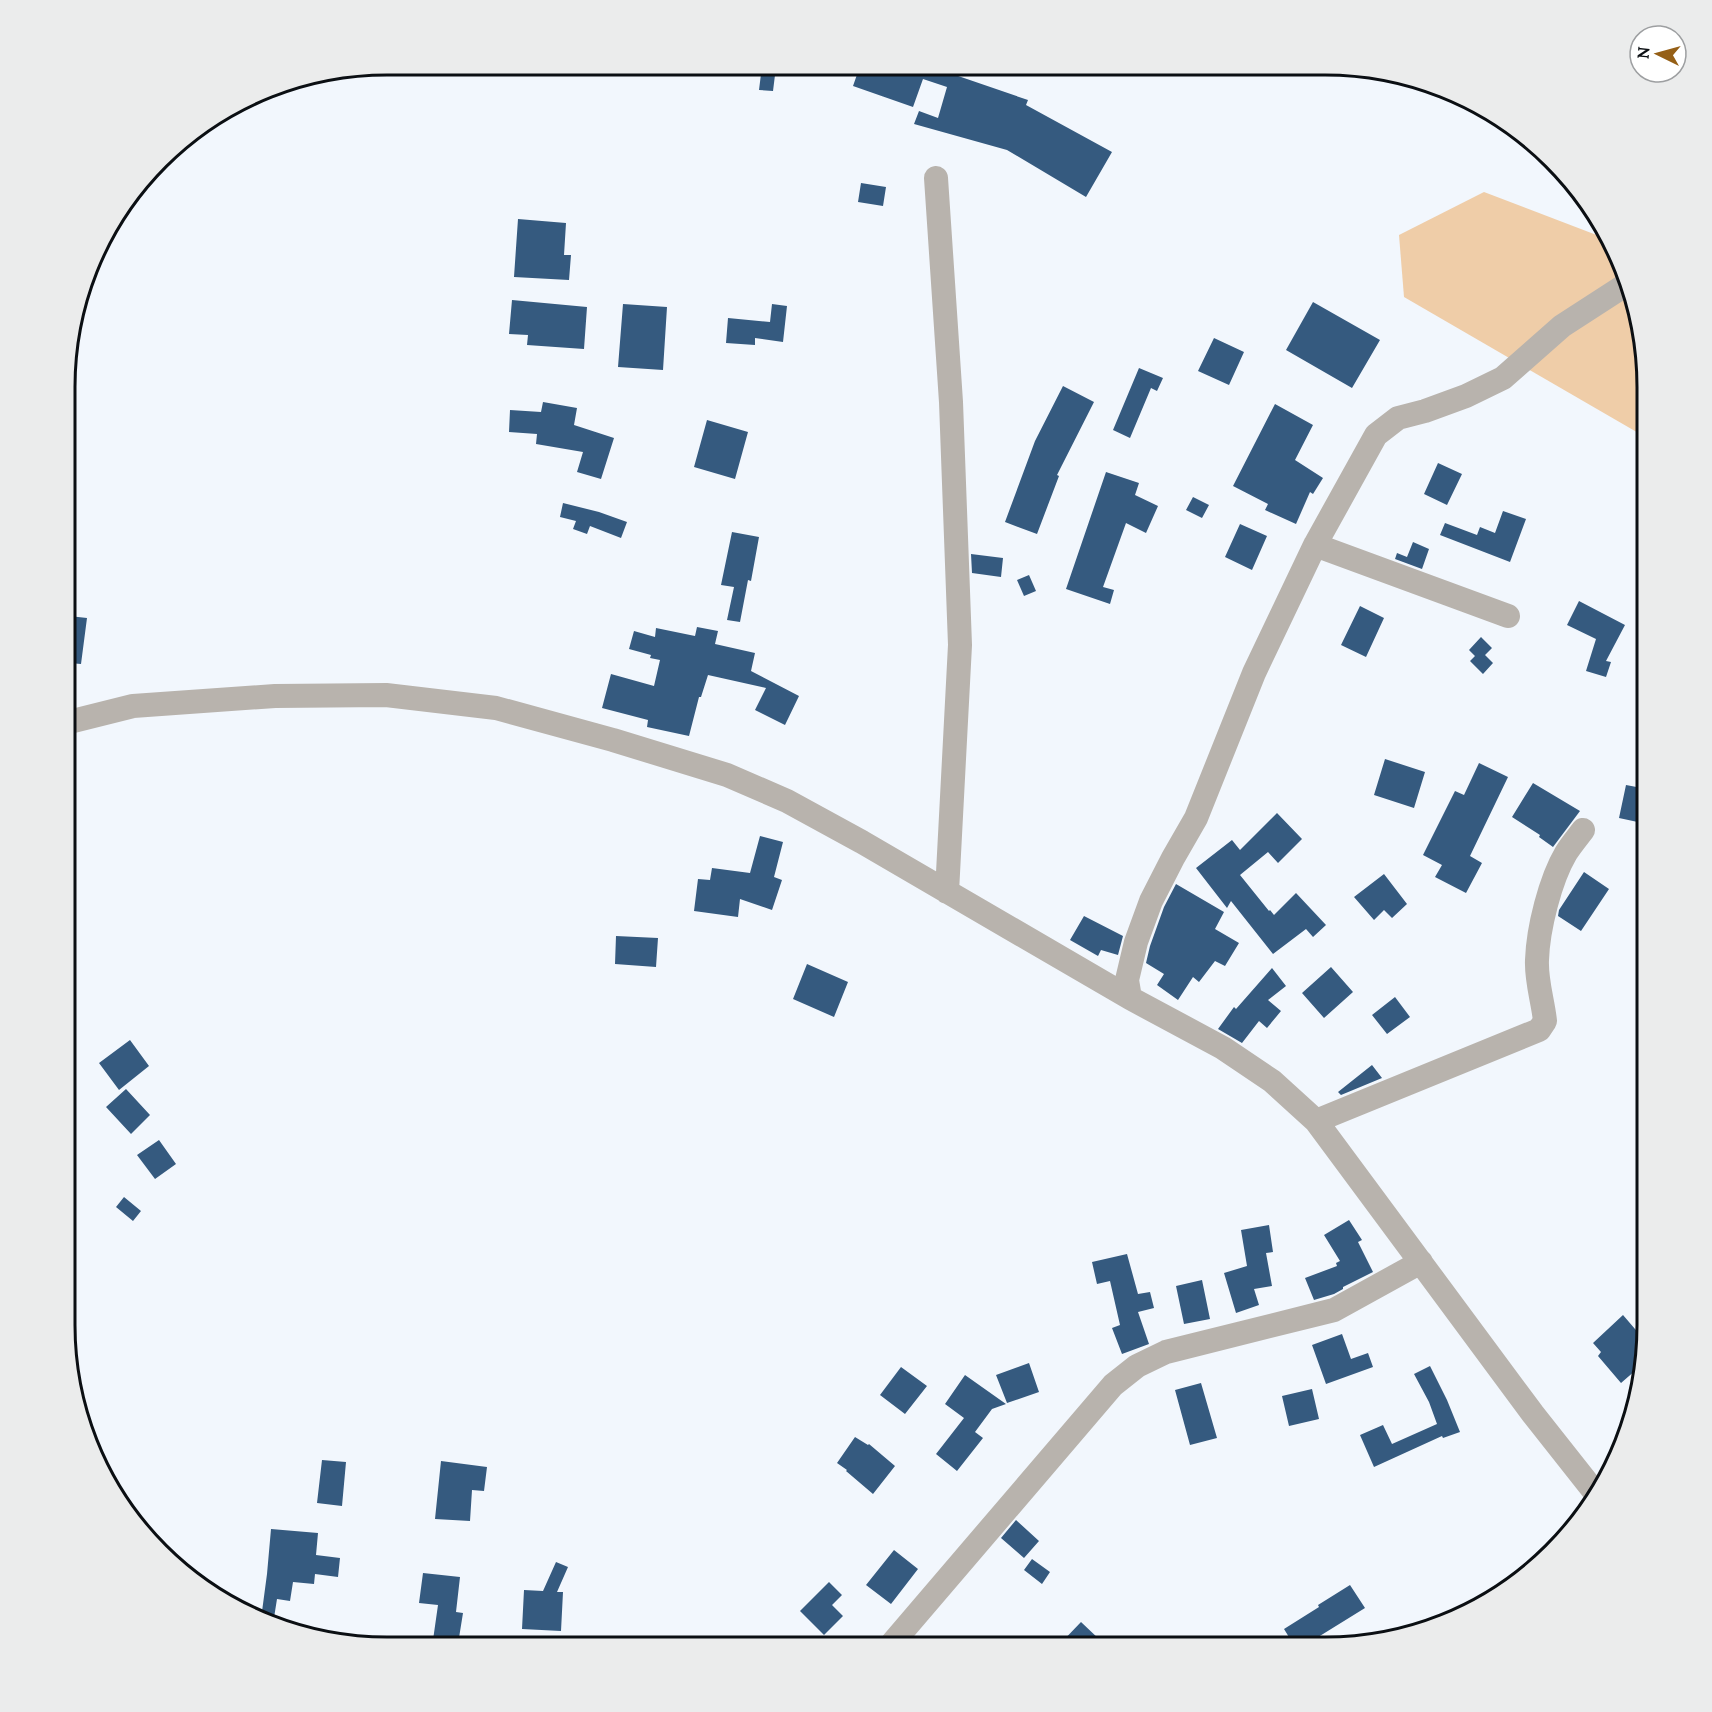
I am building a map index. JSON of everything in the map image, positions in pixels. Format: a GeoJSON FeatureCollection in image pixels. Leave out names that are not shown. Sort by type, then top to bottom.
{"type":"FeatureCollection","features":[{"type":"Feature","properties":{"kind":"street"},"geometry":{"type":"LineString","coordinates":[[936,178],[951,402],[960,645],[947,892]]}},
{"type":"Feature","properties":{"kind":"street"},"geometry":{"type":"LineString","coordinates":[[1130,998],[1127,980],[1136,942],[1151,901],[1196,818],[1254,673],[1315,545],[1376,435],[1398,418],[1466,396],[1503,378],[1562,326],[1620,288]]}},
{"type":"Feature","properties":{"kind":"street"},"geometry":{"type":"LineString","coordinates":[[1315,545],[1508,616]]}},
{"type":"Feature","properties":{"kind":"street"},"geometry":{"type":"LineString","coordinates":[[75,720],[133,706],[275,696],[386,695],[496,708],[613,740],[727,775],[787,801],[1130,998],[1223,1048],[1272,1081],[1316,1121],[1533,1414],[1591,1487]]}},
{"type":"Feature","properties":{"kind":"street"},"geometry":{"type":"LineString","coordinates":[[1316,1121],[1539,1030],[1545,1021],[1537,961],[1543,922],[1553,882],[1566,853],[1583,830]]}},
{"type":"Feature","properties":{"kind":"street"},"geometry":{"type":"LineString","coordinates":[[898,1637],[1113,1385],[1137,1366],[1166,1352],[1334,1310],[1421,1262]]}},
{"type":"Feature","properties":{"kind":"shaded area"},"geometry":{"type":"Polygon","coordinates":[[[1484,192],[1597,235],[1613,268],[1631,326],[1636,367],[1637,432],[1404,297],[1399,235],[1484,192]]]}},
{"type":"Feature","properties":{"kind":"building"},"geometry":{"type":"Polygon","coordinates":[[[761,75],[775,75],[773,91],[759,90],[761,75]]]}},
{"type":"Feature","properties":{"kind":"building"},"geometry":{"type":"Polygon","coordinates":[[[857,75],[955,75],[1028,100],[1026,105],[1112,152],[1086,197],[1007,150],[914,124],[919,111],[938,118],[947,87],[923,79],[913,107],[853,86],[857,75]]]}},
{"type":"Feature","properties":{"kind":"building"},"geometry":{"type":"Polygon","coordinates":[[[861,183],[886,187],[883,206],[858,202],[861,183]]]}},
{"type":"Feature","properties":{"kind":"building"},"geometry":{"type":"Polygon","coordinates":[[[518,219],[566,223],[564,255],[571,255],[569,280],[514,277],[518,219]]]}},
{"type":"Feature","properties":{"kind":"building"},"geometry":{"type":"Polygon","coordinates":[[[512,300],[587,307],[584,349],[527,345],[528,335],[509,334],[512,300]]]}},
{"type":"Feature","properties":{"kind":"building"},"geometry":{"type":"Polygon","coordinates":[[[1313,302],[1380,340],[1352,388],[1286,350],[1313,302]]]}},
{"type":"Feature","properties":{"kind":"building"},"geometry":{"type":"Polygon","coordinates":[[[623,304],[667,307],[663,370],[618,367],[623,304]]]}},
{"type":"Feature","properties":{"kind":"building"},"geometry":{"type":"Polygon","coordinates":[[[772,304],[787,306],[783,342],[755,338],[755,345],[726,343],[728,318],[770,322],[772,304]]]}},
{"type":"Feature","properties":{"kind":"building"},"geometry":{"type":"Polygon","coordinates":[[[1214,338],[1244,352],[1229,385],[1198,371],[1214,338]]]}},
{"type":"Feature","properties":{"kind":"building"},"geometry":{"type":"Polygon","coordinates":[[[1139,368],[1163,378],[1157,391],[1151,388],[1130,438],[1113,430],[1139,368]]]}},
{"type":"Feature","properties":{"kind":"building"},"geometry":{"type":"Polygon","coordinates":[[[1063,386],[1094,402],[1057,475],[1059,476],[1037,534],[1005,522],[1035,441],[1063,386]]]}},
{"type":"Feature","properties":{"kind":"building"},"geometry":{"type":"Polygon","coordinates":[[[543,402],[577,408],[574,425],[614,438],[601,479],[577,472],[583,452],[536,444],[537,434],[509,432],[510,410],[541,412],[543,402]]]}},
{"type":"Feature","properties":{"kind":"building"},"geometry":{"type":"Polygon","coordinates":[[[1275,404],[1313,425],[1295,460],[1323,478],[1313,494],[1310,492],[1296,524],[1265,510],[1268,504],[1233,486],[1275,404]]]}},
{"type":"Feature","properties":{"kind":"building"},"geometry":{"type":"Polygon","coordinates":[[[707,420],[748,432],[735,479],[694,467],[707,420]]]}},
{"type":"Feature","properties":{"kind":"building"},"geometry":{"type":"Polygon","coordinates":[[[1438,463],[1462,474],[1447,505],[1424,494],[1438,463]]]}},
{"type":"Feature","properties":{"kind":"building"},"geometry":{"type":"Polygon","coordinates":[[[1106,472],[1139,483],[1135,495],[1158,506],[1146,533],[1126,523],[1103,587],[1114,590],[1110,604],[1066,589],[1106,472]]]}},
{"type":"Feature","properties":{"kind":"building"},"geometry":{"type":"Polygon","coordinates":[[[1193,497],[1209,505],[1202,518],[1186,510],[1193,497]]]}},
{"type":"Feature","properties":{"kind":"building"},"geometry":{"type":"Polygon","coordinates":[[[563,503],[627,522],[621,538],[590,526],[587,534],[573,529],[576,521],[560,517],[563,503]]]}},
{"type":"Feature","properties":{"kind":"building"},"geometry":{"type":"Polygon","coordinates":[[[1503,511],[1526,519],[1510,562],[1440,535],[1445,523],[1477,535],[1480,527],[1495,533],[1503,511]]]}},
{"type":"Feature","properties":{"kind":"building"},"geometry":{"type":"Polygon","coordinates":[[[1240,524],[1267,536],[1252,570],[1225,557],[1240,524]]]}},
{"type":"Feature","properties":{"kind":"building"},"geometry":{"type":"Polygon","coordinates":[[[732,532],[759,537],[740,622],[727,620],[734,587],[721,585],[732,532]]]}},
{"type":"Feature","properties":{"kind":"building"},"geometry":{"type":"Polygon","coordinates":[[[1413,542],[1429,549],[1422,569],[1395,559],[1397,553],[1407,557],[1413,542]]]}},
{"type":"Feature","properties":{"kind":"building"},"geometry":{"type":"Polygon","coordinates":[[[971,554],[1003,558],[1001,577],[972,573],[971,554]]]}},
{"type":"Feature","properties":{"kind":"building"},"geometry":{"type":"Polygon","coordinates":[[[1029,575],[1036,591],[1024,596],[1017,580],[1029,575]]]}},
{"type":"Feature","properties":{"kind":"building"},"geometry":{"type":"Polygon","coordinates":[[[1579,601],[1625,625],[1606,661],[1611,662],[1606,677],[1586,671],[1596,639],[1567,625],[1579,601]]]}},
{"type":"Feature","properties":{"kind":"building"},"geometry":{"type":"Polygon","coordinates":[[[1360,606],[1384,618],[1366,657],[1341,645],[1360,606]]]}},
{"type":"Feature","properties":{"kind":"building"},"geometry":{"type":"Polygon","coordinates":[[[75,617],[87,618],[81,664],[75,664],[75,617]]]}},
{"type":"Feature","properties":{"kind":"building"},"geometry":{"type":"Polygon","coordinates":[[[697,627],[718,631],[715,644],[755,653],[751,671],[799,696],[785,725],[755,710],[766,688],[708,675],[701,697],[699,697],[689,736],[647,727],[648,720],[602,708],[611,674],[654,686],[660,660],[629,649],[634,631],[655,637],[656,628],[695,636],[697,627]]]}},
{"type":"Feature","properties":{"kind":"building"},"geometry":{"type":"Polygon","coordinates":[[[1481,637],[1492,648],[1485,655],[1493,663],[1483,674],[1470,661],[1475,656],[1469,650],[1481,637]]]}},
{"type":"Feature","properties":{"kind":"building"},"geometry":{"type":"Polygon","coordinates":[[[1385,759],[1425,772],[1414,808],[1374,795],[1385,759]]]}},
{"type":"Feature","properties":{"kind":"building"},"geometry":{"type":"Polygon","coordinates":[[[1479,763],[1508,777],[1470,856],[1482,863],[1466,893],[1435,877],[1442,865],[1423,855],[1455,791],[1464,795],[1479,763]]]}},
{"type":"Feature","properties":{"kind":"building"},"geometry":{"type":"Polygon","coordinates":[[[1533,783],[1580,811],[1553,847],[1539,837],[1540,835],[1512,817],[1533,783]]]}},
{"type":"Feature","properties":{"kind":"building"},"geometry":{"type":"Polygon","coordinates":[[[1626,785],[1637,787],[1637,822],[1619,818],[1626,785]]]}},
{"type":"Feature","properties":{"kind":"building"},"geometry":{"type":"Polygon","coordinates":[[[1277,813],[1302,839],[1278,863],[1268,852],[1240,875],[1274,915],[1296,893],[1326,925],[1313,937],[1306,929],[1273,954],[1231,901],[1227,908],[1196,868],[1232,840],[1240,850],[1277,813]]]}},
{"type":"Feature","properties":{"kind":"building"},"geometry":{"type":"Polygon","coordinates":[[[760,836],[783,842],[774,877],[782,880],[772,910],[740,899],[738,917],[694,911],[698,879],[710,880],[712,868],[750,873],[760,836]]]}},
{"type":"Feature","properties":{"kind":"building"},"geometry":{"type":"Polygon","coordinates":[[[1584,872],[1609,889],[1581,931],[1558,916],[1559,910],[1584,872]]]}},
{"type":"Feature","properties":{"kind":"building"},"geometry":{"type":"Polygon","coordinates":[[[1384,874],[1407,904],[1392,918],[1384,910],[1374,920],[1354,897],[1384,874]]]}},
{"type":"Feature","properties":{"kind":"building"},"geometry":{"type":"Polygon","coordinates":[[[1176,884],[1224,912],[1215,929],[1239,943],[1225,966],[1215,961],[1199,982],[1193,977],[1178,1000],[1157,985],[1164,974],[1146,963],[1164,907],[1176,884]]]}},
{"type":"Feature","properties":{"kind":"building"},"geometry":{"type":"Polygon","coordinates":[[[1084,916],[1123,936],[1118,955],[1101,950],[1098,956],[1070,940],[1084,916]]]}},
{"type":"Feature","properties":{"kind":"building"},"geometry":{"type":"Polygon","coordinates":[[[616,936],[658,938],[656,967],[615,964],[616,936]]]}},
{"type":"Feature","properties":{"kind":"building"},"geometry":{"type":"Polygon","coordinates":[[[807,964],[848,982],[834,1017],[793,999],[807,964]]]}},
{"type":"Feature","properties":{"kind":"building"},"geometry":{"type":"Polygon","coordinates":[[[1331,967],[1353,992],[1324,1018],[1302,993],[1331,967]]]}},
{"type":"Feature","properties":{"kind":"building"},"geometry":{"type":"Polygon","coordinates":[[[1272,968],[1286,986],[1268,1000],[1281,1011],[1267,1028],[1259,1021],[1242,1043],[1218,1029],[1234,1007],[1236,1009],[1272,968]]]}},
{"type":"Feature","properties":{"kind":"building"},"geometry":{"type":"Polygon","coordinates":[[[1395,997],[1410,1017],[1387,1034],[1372,1015],[1395,997]]]}},
{"type":"Feature","properties":{"kind":"building"},"geometry":{"type":"Polygon","coordinates":[[[130,1040],[149,1066],[119,1090],[99,1063],[130,1040]]]}},
{"type":"Feature","properties":{"kind":"building"},"geometry":{"type":"Polygon","coordinates":[[[1372,1065],[1382,1078],[1341,1095],[1338,1092],[1372,1065]]]}},
{"type":"Feature","properties":{"kind":"building"},"geometry":{"type":"Polygon","coordinates":[[[126,1089],[150,1115],[131,1134],[106,1107],[126,1089]]]}},
{"type":"Feature","properties":{"kind":"building"},"geometry":{"type":"Polygon","coordinates":[[[159,1140],[176,1164],[155,1179],[137,1155],[159,1140]]]}},
{"type":"Feature","properties":{"kind":"building"},"geometry":{"type":"Polygon","coordinates":[[[124,1197],[141,1211],[133,1221],[116,1207],[124,1197]]]}},
{"type":"Feature","properties":{"kind":"building"},"geometry":{"type":"Polygon","coordinates":[[[1349,1220],[1362,1240],[1358,1242],[1373,1272],[1334,1294],[1314,1300],[1305,1278],[1337,1266],[1336,1263],[1340,1261],[1324,1235],[1349,1220]]]}},
{"type":"Feature","properties":{"kind":"building"},"geometry":{"type":"Polygon","coordinates":[[[1269,1225],[1273,1252],[1266,1253],[1272,1286],[1254,1289],[1259,1305],[1236,1313],[1224,1273],[1247,1266],[1241,1230],[1269,1225]]]}},
{"type":"Feature","properties":{"kind":"building"},"geometry":{"type":"Polygon","coordinates":[[[1127,1254],[1138,1294],[1150,1292],[1154,1308],[1138,1312],[1149,1344],[1122,1354],[1112,1328],[1120,1325],[1110,1281],[1097,1284],[1092,1262],[1127,1254]]]}},
{"type":"Feature","properties":{"kind":"building"},"geometry":{"type":"Polygon","coordinates":[[[1202,1280],[1210,1319],[1184,1324],[1176,1286],[1202,1280]]]}},
{"type":"Feature","properties":{"kind":"building"},"geometry":{"type":"Polygon","coordinates":[[[1623,1315],[1637,1331],[1633,1373],[1621,1383],[1598,1356],[1601,1352],[1593,1343],[1623,1315]]]}},
{"type":"Feature","properties":{"kind":"building"},"geometry":{"type":"Polygon","coordinates":[[[1342,1334],[1351,1359],[1368,1353],[1373,1367],[1326,1384],[1312,1345],[1342,1334]]]}},
{"type":"Feature","properties":{"kind":"building"},"geometry":{"type":"Polygon","coordinates":[[[1029,1363],[1039,1392],[1007,1403],[996,1375],[1029,1363]]]}},
{"type":"Feature","properties":{"kind":"building"},"geometry":{"type":"Polygon","coordinates":[[[1430,1366],[1460,1432],[1443,1438],[1442,1436],[1374,1467],[1360,1435],[1383,1425],[1392,1444],[1437,1424],[1429,1402],[1414,1374],[1430,1366]]]}},
{"type":"Feature","properties":{"kind":"building"},"geometry":{"type":"Polygon","coordinates":[[[901,1367],[927,1386],[905,1414],[880,1395],[901,1367]]]}},
{"type":"Feature","properties":{"kind":"building"},"geometry":{"type":"Polygon","coordinates":[[[965,1375],[1006,1404],[992,1409],[975,1432],[983,1438],[957,1471],[936,1454],[964,1418],[945,1404],[965,1375]]]}},
{"type":"Feature","properties":{"kind":"building"},"geometry":{"type":"Polygon","coordinates":[[[1201,1383],[1217,1438],[1190,1445],[1175,1390],[1201,1383]]]}},
{"type":"Feature","properties":{"kind":"building"},"geometry":{"type":"Polygon","coordinates":[[[1312,1389],[1319,1419],[1289,1426],[1282,1396],[1312,1389]]]}},
{"type":"Feature","properties":{"kind":"building"},"geometry":{"type":"Polygon","coordinates":[[[855,1437],[869,1444],[895,1466],[873,1494],[837,1463],[855,1437]]]}},
{"type":"Feature","properties":{"kind":"building"},"geometry":{"type":"Polygon","coordinates":[[[322,1460],[346,1462],[342,1506],[317,1503],[322,1460]]]}},
{"type":"Feature","properties":{"kind":"building"},"geometry":{"type":"Polygon","coordinates":[[[441,1461],[487,1467],[484,1491],[472,1490],[470,1521],[435,1519],[441,1461]]]}},
{"type":"Feature","properties":{"kind":"building"},"geometry":{"type":"Polygon","coordinates":[[[1016,1520],[1039,1541],[1024,1558],[1001,1538],[1016,1520]]]}},
{"type":"Feature","properties":{"kind":"building"},"geometry":{"type":"Polygon","coordinates":[[[271,1529],[318,1533],[316,1555],[340,1558],[338,1577],[315,1574],[314,1584],[293,1582],[290,1601],[277,1599],[274,1615],[262,1611],[271,1529]]]}},
{"type":"Feature","properties":{"kind":"building"},"geometry":{"type":"Polygon","coordinates":[[[894,1550],[918,1569],[891,1604],[866,1585],[894,1550]]]}},
{"type":"Feature","properties":{"kind":"building"},"geometry":{"type":"Polygon","coordinates":[[[1032,1559],[1050,1572],[1042,1584],[1024,1570],[1032,1559]]]}},
{"type":"Feature","properties":{"kind":"building"},"geometry":{"type":"Polygon","coordinates":[[[556,1562],[568,1567],[557,1592],[563,1592],[561,1631],[522,1629],[524,1590],[543,1591],[556,1562]]]}},
{"type":"Feature","properties":{"kind":"building"},"geometry":{"type":"Polygon","coordinates":[[[423,1573],[460,1577],[456,1612],[463,1613],[459,1637],[433,1637],[438,1605],[419,1603],[423,1573]]]}},
{"type":"Feature","properties":{"kind":"building"},"geometry":{"type":"Polygon","coordinates":[[[829,1582],[842,1595],[832,1605],[843,1616],[824,1635],[800,1611],[829,1582]]]}},
{"type":"Feature","properties":{"kind":"building"},"geometry":{"type":"Polygon","coordinates":[[[1350,1585],[1365,1608],[1318,1637],[1289,1637],[1284,1629],[1319,1607],[1318,1605],[1350,1585]]]}},
{"type":"Feature","properties":{"kind":"building"},"geometry":{"type":"Polygon","coordinates":[[[1081,1622],[1097,1637],[1067,1637],[1081,1622]]]}}]}
